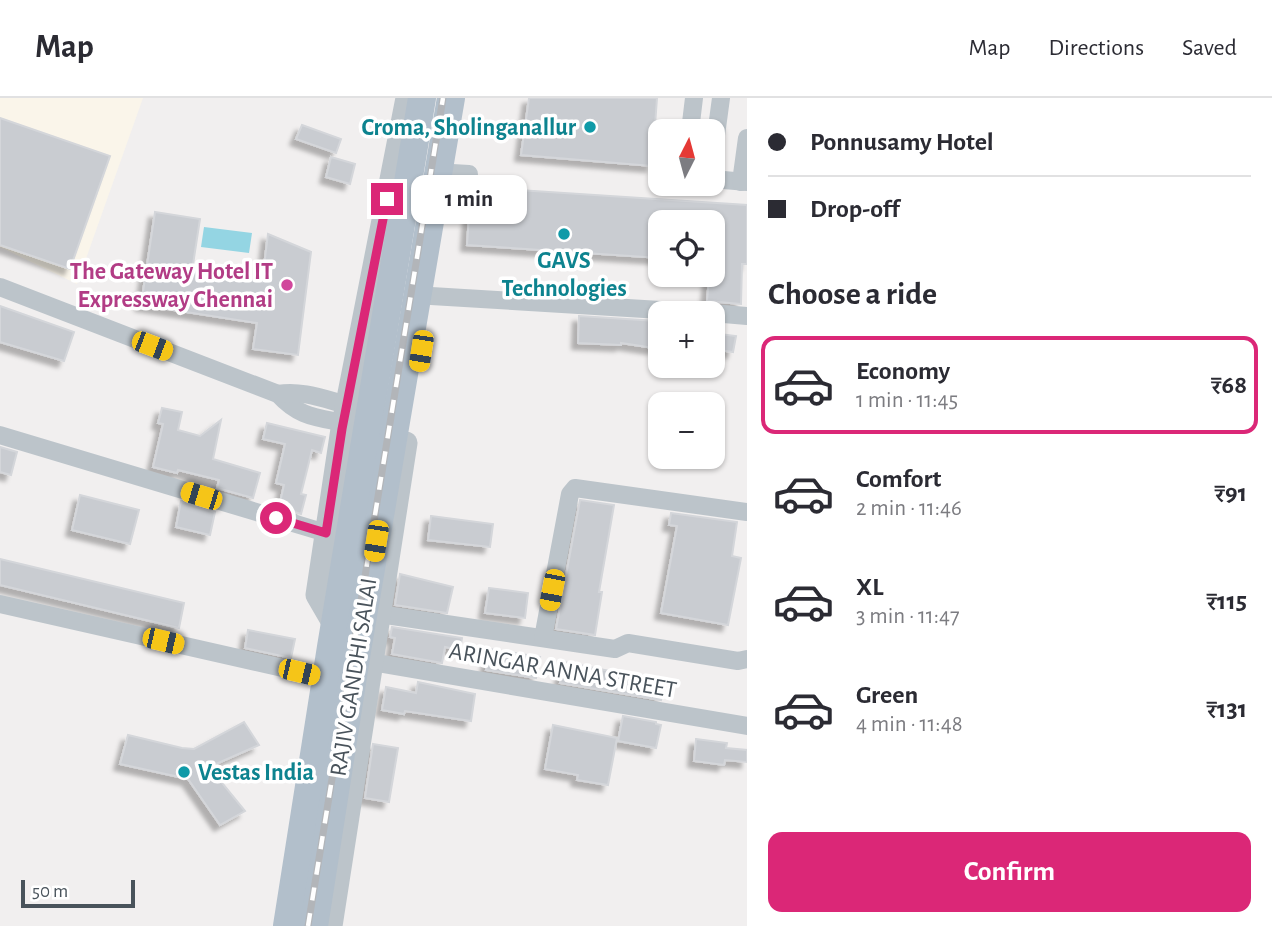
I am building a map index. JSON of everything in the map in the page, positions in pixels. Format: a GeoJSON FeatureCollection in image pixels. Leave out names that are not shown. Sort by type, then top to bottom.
{"type":"FeatureCollection","features":[{"type":"Feature","properties":{"kind":"main road","name":"RAJIV GANDHI SALAI"},"geometry":{"type":"LineString","coordinates":[[287,926],[335,626],[416,299],[401,226],[422,98]]}},
{"type":"Feature","properties":{"kind":"main road","name":"RAJIV GANDHI SALAI"},"geometry":{"type":"LineString","coordinates":[[314,926],[357,651],[451,98]]}},
{"type":"Feature","properties":{"kind":"main road"},"geometry":{"type":"LineString","coordinates":[[401,226],[408,236],[417,237],[429,230]]}},
{"type":"Feature","properties":{"kind":"street"},"geometry":{"type":"LineString","coordinates":[[335,626],[317,595],[346,414],[407,98]]}},
{"type":"Feature","properties":{"kind":"street"},"geometry":{"type":"LineString","coordinates":[[331,926],[379,614],[416,299],[461,174],[464,98]]}},
{"type":"Feature","properties":{"kind":"street"},"geometry":{"type":"LineString","coordinates":[[691,119],[694,98]]}},
{"type":"Feature","properties":{"kind":"street"},"geometry":{"type":"LineString","coordinates":[[719,119],[722,98]]}},
{"type":"Feature","properties":{"kind":"street"},"geometry":{"type":"LineString","coordinates":[[725,180],[744,182],[747,138]]}},
{"type":"Feature","properties":{"kind":"street"},"geometry":{"type":"LineString","coordinates":[[0,287],[278,394],[289,406],[307,415],[346,414]]}},
{"type":"Feature","properties":{"kind":"street"},"geometry":{"type":"LineString","coordinates":[[416,299],[648,310]]}},
{"type":"Feature","properties":{"kind":"street"},"geometry":{"type":"LineString","coordinates":[[725,314],[747,316]]}},
{"type":"Feature","properties":{"kind":"street"},"geometry":{"type":"LineString","coordinates":[[0,435],[326,533]]}},
{"type":"Feature","properties":{"kind":"street"},"geometry":{"type":"LineString","coordinates":[[543,638],[570,494],[575,488],[747,512]]}},
{"type":"Feature","properties":{"kind":"street"},"geometry":{"type":"LineString","coordinates":[[0,604],[327,678]]}},
{"type":"Feature","properties":{"kind":"street"},"geometry":{"type":"LineString","coordinates":[[379,614],[615,649],[628,643],[738,661],[747,659]]}},
{"type":"Feature","properties":{"kind":"street","name":"ARINGAR ANNA STREET"},"geometry":{"type":"LineString","coordinates":[[371,662],[747,726]]}},
{"type":"Feature","properties":{"kind":"shaded area"},"geometry":{"type":"Polygon","coordinates":[[[0,98],[143,98],[77,284],[0,247],[0,98]]]}},
{"type":"Feature","properties":{"kind":"water"},"geometry":{"type":"Polygon","coordinates":[[[204,227],[252,233],[249,253],[201,247],[204,227]]]}},
{"type":"Feature","properties":{"kind":"building","name":"Croma, Sholinganallur"},"geometry":{"type":"Polygon","coordinates":[[[529,98],[657,98],[655,119],[648,119],[648,166],[521,155],[529,98]]]}},
{"type":"Feature","properties":{"kind":"building"},"geometry":{"type":"Polygon","coordinates":[[[0,118],[110,156],[70,269],[0,245],[0,118]]]}},
{"type":"Feature","properties":{"kind":"building"},"geometry":{"type":"Polygon","coordinates":[[[302,125],[341,139],[336,153],[296,139],[302,125]]]}},
{"type":"Feature","properties":{"kind":"building"},"geometry":{"type":"Polygon","coordinates":[[[331,157],[355,164],[350,184],[326,177],[331,157]]]}},
{"type":"Feature","properties":{"kind":"building","name":"GAVS Technologies"},"geometry":{"type":"Polygon","coordinates":[[[471,187],[747,205],[747,264],[742,264],[741,304],[707,301],[708,287],[725,287],[725,210],[648,210],[648,257],[467,245],[471,187]]]}},
{"type":"Feature","properties":{"kind":"building"},"geometry":{"type":"Polygon","coordinates":[[[155,212],[200,219],[192,271],[262,282],[268,234],[311,252],[298,355],[253,349],[257,323],[141,305],[155,212]]]}},
{"type":"Feature","properties":{"kind":"building"},"geometry":{"type":"Polygon","coordinates":[[[0,306],[74,332],[64,361],[0,342],[0,306]]]}},
{"type":"Feature","properties":{"kind":"building"},"geometry":{"type":"Polygon","coordinates":[[[579,316],[648,320],[648,347],[621,343],[578,343],[579,316]]]}},
{"type":"Feature","properties":{"kind":"building"},"geometry":{"type":"Polygon","coordinates":[[[725,335],[736,336],[733,352],[725,351],[725,335]]]}},
{"type":"Feature","properties":{"kind":"building"},"geometry":{"type":"Polygon","coordinates":[[[162,408],[182,412],[178,430],[200,436],[221,420],[213,459],[260,473],[253,498],[217,488],[219,480],[153,467],[163,424],[158,423],[162,408]]]}},
{"type":"Feature","properties":{"kind":"building"},"geometry":{"type":"Polygon","coordinates":[[[267,423],[325,437],[321,453],[312,450],[301,494],[306,495],[301,514],[279,507],[284,485],[276,483],[285,444],[263,439],[267,423]]]}},
{"type":"Feature","properties":{"kind":"building"},"geometry":{"type":"Polygon","coordinates":[[[0,447],[17,452],[11,475],[0,472],[0,447]]]}},
{"type":"Feature","properties":{"kind":"building"},"geometry":{"type":"Polygon","coordinates":[[[80,495],[139,510],[130,544],[72,530],[80,495]]]}},
{"type":"Feature","properties":{"kind":"building"},"geometry":{"type":"Polygon","coordinates":[[[580,500],[614,505],[599,592],[602,592],[595,635],[556,629],[580,500]]]}},
{"type":"Feature","properties":{"kind":"building"},"geometry":{"type":"Polygon","coordinates":[[[181,501],[215,512],[210,535],[176,527],[181,501]]]}},
{"type":"Feature","properties":{"kind":"building"},"geometry":{"type":"Polygon","coordinates":[[[671,513],[737,522],[732,556],[741,558],[728,625],[661,613],[677,526],[669,525],[671,513]]]}},
{"type":"Feature","properties":{"kind":"building"},"geometry":{"type":"Polygon","coordinates":[[[431,516],[493,524],[490,547],[428,540],[431,516]]]}},
{"type":"Feature","properties":{"kind":"building"},"geometry":{"type":"Polygon","coordinates":[[[0,559],[184,603],[179,628],[0,585],[0,559]]]}},
{"type":"Feature","properties":{"kind":"building"},"geometry":{"type":"Polygon","coordinates":[[[400,574],[453,587],[447,613],[395,605],[400,574]]]}},
{"type":"Feature","properties":{"kind":"building"},"geometry":{"type":"Polygon","coordinates":[[[489,588],[528,593],[525,618],[485,613],[489,588]]]}},
{"type":"Feature","properties":{"kind":"building"},"geometry":{"type":"Polygon","coordinates":[[[392,627],[462,638],[460,650],[445,647],[442,663],[392,654],[395,638],[390,637],[392,627]]]}},
{"type":"Feature","properties":{"kind":"building"},"geometry":{"type":"Polygon","coordinates":[[[248,630],[295,639],[291,658],[245,648],[248,630]]]}},
{"type":"Feature","properties":{"kind":"building"},"geometry":{"type":"Polygon","coordinates":[[[490,649],[540,657],[536,678],[486,670],[490,649]]]}},
{"type":"Feature","properties":{"kind":"building"},"geometry":{"type":"Polygon","coordinates":[[[564,662],[664,680],[661,700],[560,683],[564,662]]]}},
{"type":"Feature","properties":{"kind":"building"},"geometry":{"type":"Polygon","coordinates":[[[418,682],[475,694],[471,721],[382,710],[386,687],[416,693],[418,682]]]}},
{"type":"Feature","properties":{"kind":"building"},"geometry":{"type":"Polygon","coordinates":[[[623,716],[661,725],[656,748],[618,741],[623,716]]]}},
{"type":"Feature","properties":{"kind":"building","name":"Vestas India"},"geometry":{"type":"Polygon","coordinates":[[[244,722],[259,745],[209,767],[245,811],[220,825],[188,779],[120,764],[128,735],[194,749],[244,722]]]}},
{"type":"Feature","properties":{"kind":"building"},"geometry":{"type":"Polygon","coordinates":[[[553,725],[617,738],[608,785],[577,780],[578,775],[545,769],[553,725]]]}},
{"type":"Feature","properties":{"kind":"building"},"geometry":{"type":"Polygon","coordinates":[[[696,739],[727,743],[726,748],[747,750],[747,762],[725,760],[724,765],[694,761],[696,739]]]}},
{"type":"Feature","properties":{"kind":"building"},"geometry":{"type":"Polygon","coordinates":[[[373,744],[398,748],[389,802],[365,798],[373,744]]]}},
{"type":"Feature","properties":{"kind":"railway"},"geometry":{"type":"LineString","coordinates":[[308,926],[443,98]]}},
{"type":"Feature","properties":{"kind":"place","name":"Croma, Sholinganallur"},"geometry":{"type":"Point","coordinates":[590,127]}},
{"type":"Feature","properties":{"kind":"place","name":"GAVS Technologies"},"geometry":{"type":"Point","coordinates":[564,234]}},
{"type":"Feature","properties":{"kind":"place","name":"The Gateway Hotel IT Expressway Chennai"},"geometry":{"type":"Point","coordinates":[287,285]}},
{"type":"Feature","properties":{"kind":"place","name":"Vestas India"},"geometry":{"type":"Point","coordinates":[184,772]}},
{"type":"Feature","properties":{"kind":"route"},"geometry":{"type":"LineString","coordinates":[[276,518],[326,533],[342,429],[387,199]]}}]}
